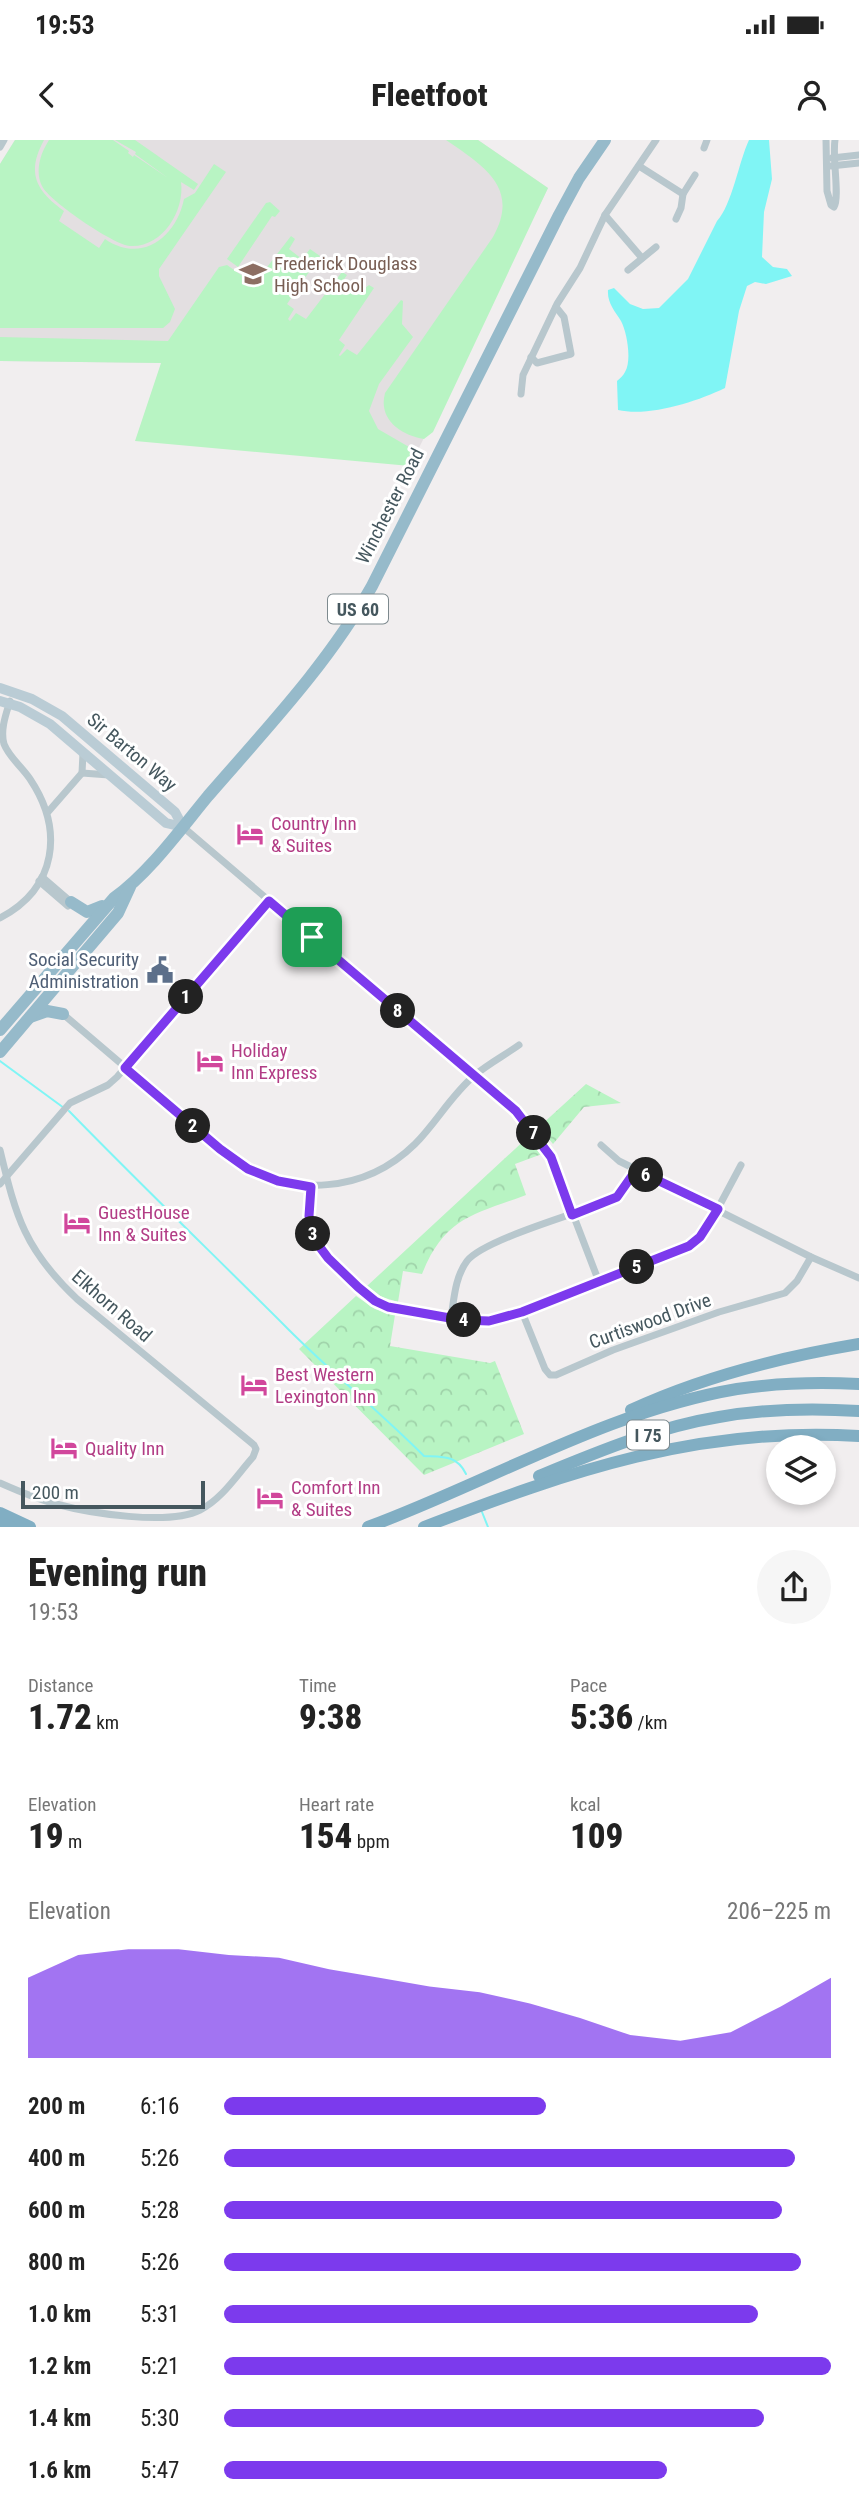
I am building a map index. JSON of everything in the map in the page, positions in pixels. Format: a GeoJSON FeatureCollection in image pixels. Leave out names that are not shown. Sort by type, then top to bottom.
{"type":"FeatureCollection","features":[{"type":"Feature","properties":{"kind":"highway","name":"Winchester Road"},"geometry":{"type":"LineString","coordinates":[[0,1030],[114,898],[130,886],[183,827],[323,661],[355,614],[559,215],[579,178],[605,140]]}},
{"type":"Feature","properties":{"kind":"highway","name":"Winchester Road"},"geometry":{"type":"LineString","coordinates":[[0,1052],[118,913],[130,886]]}},
{"type":"Feature","properties":{"kind":"highway"},"geometry":{"type":"LineString","coordinates":[[69,904],[92,912],[114,898]]}},
{"type":"Feature","properties":{"kind":"highway"},"geometry":{"type":"LineString","coordinates":[[69,904],[79,921],[76,943]]}},
{"type":"Feature","properties":{"kind":"highway"},"geometry":{"type":"LineString","coordinates":[[59,982],[56,995],[63,1014]]}},
{"type":"Feature","properties":{"kind":"highway"},"geometry":{"type":"LineString","coordinates":[[29,1017],[47,1011],[63,1014]]}},
{"type":"Feature","properties":{"kind":"highway"},"geometry":{"type":"LineString","coordinates":[[475,1484],[636,1408],[675,1393],[777,1361],[859,1344]]}},
{"type":"Feature","properties":{"kind":"highway","name":"I 75"},"geometry":{"type":"LineString","coordinates":[[368,1527],[615,1424],[701,1397],[778,1384],[859,1384]]}},
{"type":"Feature","properties":{"kind":"highway","name":"I 75"},"geometry":{"type":"LineString","coordinates":[[424,1527],[589,1455],[662,1431],[717,1417],[755,1412],[826,1409],[859,1411]]}},
{"type":"Feature","properties":{"kind":"highway"},"geometry":{"type":"LineString","coordinates":[[450,1517],[583,1469],[681,1446],[780,1436],[859,1436]]}},
{"type":"Feature","properties":{"kind":"highway"},"geometry":{"type":"LineString","coordinates":[[0,1513],[30,1527]]}},
{"type":"Feature","properties":{"kind":"highway"},"geometry":{"type":"LineString","coordinates":[[0,1523],[11,1527]]}},
{"type":"Feature","properties":{"kind":"main road","name":"Sir Barton Way"},"geometry":{"type":"LineString","coordinates":[[0,688],[44,705],[77,728],[175,812],[183,827]]}},
{"type":"Feature","properties":{"kind":"main road","name":"Sir Barton Way"},"geometry":{"type":"LineString","coordinates":[[5,702],[50,724],[166,823],[183,827]]}},
{"type":"Feature","properties":{"kind":"street"},"geometry":{"type":"LineString","coordinates":[[0,147],[4,140]]}},
{"type":"Feature","properties":{"kind":"street"},"geometry":{"type":"LineString","coordinates":[[521,394],[523,375],[556,307],[580,268],[605,215],[656,140]]}},
{"type":"Feature","properties":{"kind":"street"},"geometry":{"type":"LineString","coordinates":[[704,148],[707,140]]}},
{"type":"Feature","properties":{"kind":"street"},"geometry":{"type":"LineString","coordinates":[[826,140],[830,162]]}},
{"type":"Feature","properties":{"kind":"street"},"geometry":{"type":"LineString","coordinates":[[830,162],[835,140]]}},
{"type":"Feature","properties":{"kind":"street"},"geometry":{"type":"LineString","coordinates":[[830,162],[859,155]]}},
{"type":"Feature","properties":{"kind":"street"},"geometry":{"type":"LineString","coordinates":[[830,162],[859,163]]}},
{"type":"Feature","properties":{"kind":"street"},"geometry":{"type":"LineString","coordinates":[[639,166],[683,194]]}},
{"type":"Feature","properties":{"kind":"street"},"geometry":{"type":"LineString","coordinates":[[676,219],[683,194],[695,175]]}},
{"type":"Feature","properties":{"kind":"street"},"geometry":{"type":"LineString","coordinates":[[605,215],[642,258]]}},
{"type":"Feature","properties":{"kind":"street"},"geometry":{"type":"LineString","coordinates":[[628,270],[656,247]]}},
{"type":"Feature","properties":{"kind":"street"},"geometry":{"type":"LineString","coordinates":[[531,357],[537,363],[571,354],[564,317],[556,307]]}},
{"type":"Feature","properties":{"kind":"street"},"geometry":{"type":"LineString","coordinates":[[0,918],[20,905],[41,879],[48,865],[51,847],[47,812],[30,779],[4,743],[5,702],[12,692]]}},
{"type":"Feature","properties":{"kind":"street"},"geometry":{"type":"LineString","coordinates":[[47,812],[82,773],[83,751]]}},
{"type":"Feature","properties":{"kind":"street"},"geometry":{"type":"LineString","coordinates":[[82,773],[111,775]]}},
{"type":"Feature","properties":{"kind":"street"},"geometry":{"type":"LineString","coordinates":[[183,827],[516,1111],[542,1144],[558,1171],[598,1282]]}},
{"type":"Feature","properties":{"kind":"street"},"geometry":{"type":"LineString","coordinates":[[41,879],[69,904]]}},
{"type":"Feature","properties":{"kind":"street"},"geometry":{"type":"LineString","coordinates":[[0,1184],[70,1102],[108,1085],[125,1068],[269,901]]}},
{"type":"Feature","properties":{"kind":"street"},"geometry":{"type":"LineString","coordinates":[[63,1014],[220,1149],[248,1169],[278,1181],[311,1187],[344,1183],[384,1168],[416,1143],[474,1076],[519,1045]]}},
{"type":"Feature","properties":{"kind":"street"},"geometry":{"type":"LineString","coordinates":[[601,1145],[610,1155],[636,1170],[859,1278]]}},
{"type":"Feature","properties":{"kind":"street","name":"Elkhorn Road"},"geometry":{"type":"LineString","coordinates":[[0,1150],[14,1209],[24,1231],[55,1277],[256,1449],[253,1457],[215,1500],[198,1511],[174,1517],[123,1515],[79,1509],[37,1498],[0,1483]]}},
{"type":"Feature","properties":{"kind":"street"},"geometry":{"type":"LineString","coordinates":[[311,1187],[309,1216],[316,1242],[328,1258],[375,1301],[388,1307],[450,1318],[489,1321],[522,1312],[689,1246],[700,1237],[741,1166]]}},
{"type":"Feature","properties":{"kind":"street"},"geometry":{"type":"LineString","coordinates":[[450,1318],[461,1272],[472,1255],[492,1243],[617,1197],[636,1170]]}},
{"type":"Feature","properties":{"kind":"street","name":"Curtiswood Drive"},"geometry":{"type":"LineString","coordinates":[[522,1312],[545,1369],[550,1375],[556,1375],[648,1337],[785,1293],[797,1280],[811,1257]]}},
{"type":"Feature","properties":{"kind":"shaded area","name":"Frederick Douglass High School"},"geometry":{"type":"Polygon","coordinates":[[[15,140],[478,140],[548,188],[410,466],[161,363],[0,361],[0,164],[15,140]]]}},
{"type":"Feature","properties":{"kind":"green space"},"geometry":{"type":"Polygon","coordinates":[[[15,140],[44,140],[35,172],[41,188],[54,204],[64,211],[59,221],[99,248],[105,239],[131,249],[144,248],[155,243],[173,225],[184,199],[195,193],[214,164],[226,172],[159,269],[159,276],[175,309],[170,322],[163,328],[0,328],[0,164],[15,140]]]}},
{"type":"Feature","properties":{"kind":"green space"},"geometry":{"type":"Polygon","coordinates":[[[49,140],[113,140],[133,157],[134,155],[168,178],[135,154],[136,152],[115,140],[135,140],[198,184],[194,190],[181,182],[175,216],[161,234],[142,245],[122,244],[97,231],[56,202],[42,186],[40,163],[49,140]]]}},
{"type":"Feature","properties":{"kind":"green space"},"geometry":{"type":"Polygon","coordinates":[[[446,140],[478,140],[548,188],[433,432],[424,439],[407,434],[393,424],[385,411],[385,393],[493,237],[503,204],[494,179],[484,168],[446,140]]]}},
{"type":"Feature","properties":{"kind":"green space"},"geometry":{"type":"Polygon","coordinates":[[[270,202],[280,211],[275,217],[272,216],[238,267],[227,259],[266,203],[270,202]]]}},
{"type":"Feature","properties":{"kind":"green space"},"geometry":{"type":"Polygon","coordinates":[[[291,236],[295,239],[289,249],[302,259],[310,249],[320,256],[287,304],[294,309],[288,319],[290,321],[296,313],[306,319],[342,272],[347,275],[340,285],[353,294],[360,285],[374,288],[339,340],[345,345],[340,356],[347,349],[357,355],[401,300],[403,301],[402,324],[413,337],[379,384],[369,411],[378,429],[416,451],[410,466],[135,441],[161,363],[0,361],[0,337],[168,341],[219,267],[227,265],[254,284],[291,236]]]}},
{"type":"Feature","properties":{"kind":"green space"},"geometry":{"type":"Polygon","coordinates":[[[586,1084],[621,1103],[584,1107],[553,1144],[539,1127],[586,1084]]]}},
{"type":"Feature","properties":{"kind":"green space"},"geometry":{"type":"Polygon","coordinates":[[[529,1136],[542,1154],[515,1164],[526,1195],[476,1214],[451,1229],[440,1240],[422,1274],[403,1271],[398,1302],[382,1297],[367,1286],[529,1136]]]}},
{"type":"Feature","properties":{"kind":"green space"},"geometry":{"type":"Polygon","coordinates":[[[356,1296],[375,1309],[395,1315],[390,1346],[490,1363],[495,1361],[524,1434],[424,1475],[299,1349],[356,1296]]]}},
{"type":"Feature","properties":{"kind":"water"},"geometry":{"type":"Polygon","coordinates":[[[749,140],[769,140],[772,179],[764,212],[762,257],[773,267],[787,269],[792,276],[766,284],[755,282],[747,286],[739,311],[725,388],[658,410],[618,410],[617,381],[627,367],[628,346],[621,321],[610,303],[608,290],[614,288],[630,304],[643,309],[659,308],[688,279],[727,205],[749,140]]]}},
{"type":"Feature","properties":{"kind":"waterway"},"geometry":{"type":"LineString","coordinates":[[0,1061],[64,1108]]}},
{"type":"Feature","properties":{"kind":"waterway"},"geometry":{"type":"LineString","coordinates":[[69,1111],[305,1345],[424,1456],[454,1460],[466,1474]]}},
{"type":"Feature","properties":{"kind":"waterway"},"geometry":{"type":"LineString","coordinates":[[482,1512],[488,1527]]}},
{"type":"Feature","properties":{"kind":"place","name":"Frederick Douglass High School"},"geometry":{"type":"Point","coordinates":[253,274]}},
{"type":"Feature","properties":{"kind":"place","name":"Country Inn & Suites"},"geometry":{"type":"Point","coordinates":[250,834]}},
{"type":"Feature","properties":{"kind":"place","name":"Social Security Administration"},"geometry":{"type":"Point","coordinates":[160,970]}},
{"type":"Feature","properties":{"kind":"place","name":"Holiday Inn Express"},"geometry":{"type":"Point","coordinates":[210,1061]}},
{"type":"Feature","properties":{"kind":"place","name":"GuestHouse Inn & Suites"},"geometry":{"type":"Point","coordinates":[77,1223]}},
{"type":"Feature","properties":{"kind":"place","name":"Best Western Lexington Inn"},"geometry":{"type":"Point","coordinates":[254,1385]}},
{"type":"Feature","properties":{"kind":"place","name":"Quality Inn"},"geometry":{"type":"Point","coordinates":[64,1448]}},
{"type":"Feature","properties":{"kind":"place","name":"Comfort Inn & Suites"},"geometry":{"type":"Point","coordinates":[270,1498]}},
{"type":"Feature","properties":{"kind":"route"},"geometry":{"type":"LineString","coordinates":[[269,901],[312,937],[516,1111],[551,1157],[572,1215],[617,1197],[636,1170],[718,1209],[708,1227],[689,1246],[522,1312],[489,1321],[470,1321],[388,1307],[367,1296],[328,1258],[316,1242],[309,1216],[311,1187],[278,1181],[248,1169],[220,1149],[125,1068],[269,901]]}}]}
